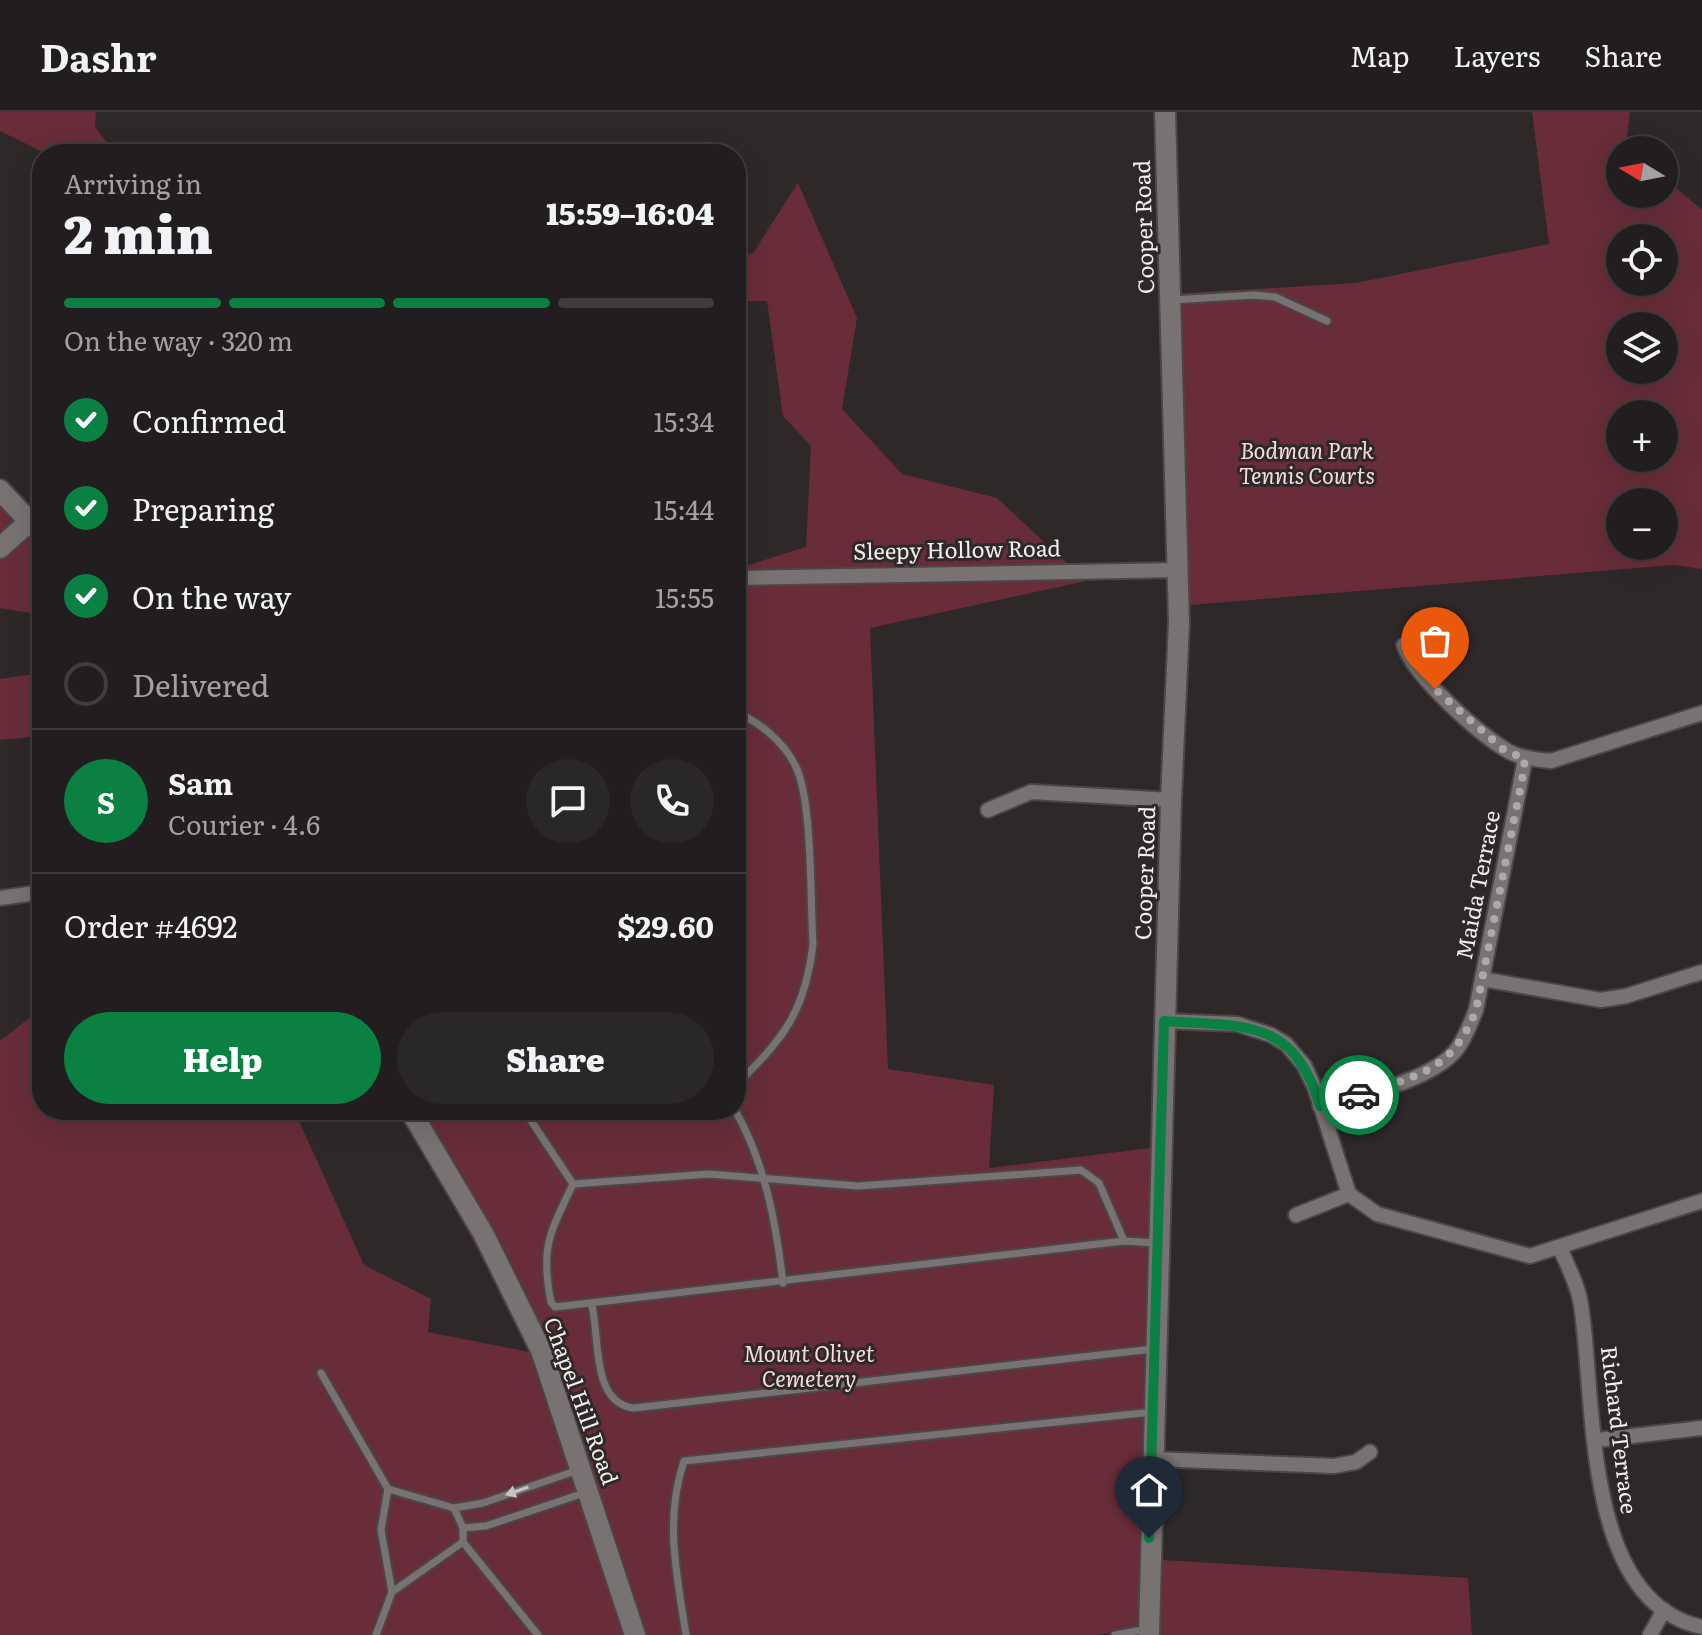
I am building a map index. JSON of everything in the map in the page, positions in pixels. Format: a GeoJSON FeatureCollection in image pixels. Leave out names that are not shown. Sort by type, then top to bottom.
{"type":"FeatureCollection","features":[{"type":"Feature","properties":{"kind":"street","name":"Cooper Road"},"geometry":{"type":"LineString","coordinates":[[1149,1632],[1164,1021],[1177,696],[1178,570],[1165,112]]}},
{"type":"Feature","properties":{"kind":"street"},"geometry":{"type":"LineString","coordinates":[[0,490],[32,524]]}},
{"type":"Feature","properties":{"kind":"street"},"geometry":{"type":"LineString","coordinates":[[0,548],[32,530]]}},
{"type":"Feature","properties":{"kind":"street","name":"Sleepy Hollow Road"},"geometry":{"type":"LineString","coordinates":[[746,578],[1178,570]]}},
{"type":"Feature","properties":{"kind":"street"},"geometry":{"type":"LineString","coordinates":[[1404,645],[1420,675],[1503,749],[1525,759],[1551,761],[1702,713]]}},
{"type":"Feature","properties":{"kind":"street","name":"Maida Terrace"},"geometry":{"type":"LineString","coordinates":[[1320,1106],[1423,1074],[1443,1063],[1467,1034],[1482,979],[1525,759]]}},
{"type":"Feature","properties":{"kind":"street"},"geometry":{"type":"LineString","coordinates":[[988,810],[1031,792],[1171,800]]}},
{"type":"Feature","properties":{"kind":"street"},"geometry":{"type":"LineString","coordinates":[[0,898],[32,893]]}},
{"type":"Feature","properties":{"kind":"street"},"geometry":{"type":"LineString","coordinates":[[1482,979],[1601,1000],[1626,996],[1702,972]]}},
{"type":"Feature","properties":{"kind":"street"},"geometry":{"type":"LineString","coordinates":[[1164,1021],[1237,1024],[1271,1035],[1286,1044],[1304,1065],[1349,1194],[1377,1214],[1530,1256],[1702,1201]]}},
{"type":"Feature","properties":{"kind":"street","name":"Chapel Hill Road"},"geometry":{"type":"LineString","coordinates":[[416,1120],[477,1222],[541,1350],[635,1635]]}},
{"type":"Feature","properties":{"kind":"street"},"geometry":{"type":"LineString","coordinates":[[1296,1215],[1349,1194]]}},
{"type":"Feature","properties":{"kind":"street","name":"Richard Terrace"},"geometry":{"type":"LineString","coordinates":[[1560,1248],[1581,1305],[1602,1499],[1611,1538],[1639,1586],[1664,1610],[1702,1627]]}},
{"type":"Feature","properties":{"kind":"street"},"geometry":{"type":"LineString","coordinates":[[1597,1440],[1702,1428]]}},
{"type":"Feature","properties":{"kind":"street"},"geometry":{"type":"LineString","coordinates":[[1152,1459],[1334,1466],[1356,1462],[1370,1452]]}},
{"type":"Feature","properties":{"kind":"street"},"geometry":{"type":"LineString","coordinates":[[1650,1635],[1664,1610]]}},
{"type":"Feature","properties":{"kind":"lane"},"geometry":{"type":"LineString","coordinates":[[1170,300],[1275,297],[1327,321]]}},
{"type":"Feature","properties":{"kind":"lane"},"geometry":{"type":"LineString","coordinates":[[746,717],[780,743],[797,768],[804,795],[813,944],[810,968],[795,1017],[746,1073]]}},
{"type":"Feature","properties":{"kind":"lane"},"geometry":{"type":"LineString","coordinates":[[531,1120],[573,1184]]}},
{"type":"Feature","properties":{"kind":"lane"},"geometry":{"type":"LineString","coordinates":[[741,1120],[749,1134],[775,1216],[783,1283]]}},
{"type":"Feature","properties":{"kind":"lane"},"geometry":{"type":"LineString","coordinates":[[573,1184],[689,1173],[858,1186],[1081,1170],[1099,1183],[1124,1241]]}},
{"type":"Feature","properties":{"kind":"lane"},"geometry":{"type":"LineString","coordinates":[[573,1184],[549,1234],[544,1257],[551,1302],[555,1307],[592,1306],[1124,1241],[1158,1243]]}},
{"type":"Feature","properties":{"kind":"lane"},"geometry":{"type":"LineString","coordinates":[[592,1306],[605,1389],[616,1403],[634,1408],[1155,1349]]}},
{"type":"Feature","properties":{"kind":"lane"},"geometry":{"type":"LineString","coordinates":[[321,1373],[388,1489],[381,1530],[392,1592],[376,1635]]}},
{"type":"Feature","properties":{"kind":"lane"},"geometry":{"type":"LineString","coordinates":[[686,1635],[672,1543],[674,1501],[684,1461],[1153,1412]]}},
{"type":"Feature","properties":{"kind":"lane"},"geometry":{"type":"LineString","coordinates":[[388,1489],[454,1508],[483,1503],[580,1469]]}},
{"type":"Feature","properties":{"kind":"lane"},"geometry":{"type":"LineString","coordinates":[[463,1528],[486,1526],[587,1492]]}},
{"type":"Feature","properties":{"kind":"lane"},"geometry":{"type":"LineString","coordinates":[[454,1508],[463,1528],[463,1542],[538,1635]]}},
{"type":"Feature","properties":{"kind":"lane"},"geometry":{"type":"LineString","coordinates":[[392,1592],[436,1564],[463,1542]]}},
{"type":"Feature","properties":{"kind":"lane"},"geometry":{"type":"LineString","coordinates":[[1115,1635],[1149,1632]]}},
{"type":"Feature","properties":{"kind":"green space"},"geometry":{"type":"Polygon","coordinates":[[[0,112],[96,112],[95,127],[108,144],[32,144],[32,147],[0,131],[0,112]]]}},
{"type":"Feature","properties":{"kind":"green space","name":"Bodman Park Tennis Courts"},"geometry":{"type":"Polygon","coordinates":[[[1532,112],[1630,112],[1627,136],[1606,136],[1606,208],[1678,208],[1678,190],[1702,210],[1702,569],[1674,565],[1177,606],[1172,294],[1356,283],[1549,244],[1532,112]]]}},
{"type":"Feature","properties":{"kind":"green space","name":"Mount Olivet Cemetery"},"geometry":{"type":"Polygon","coordinates":[[[798,183],[857,318],[842,409],[902,474],[997,498],[1086,581],[870,628],[888,1069],[994,1085],[989,1168],[1158,1147],[1146,1559],[1468,1578],[1472,1635],[1144,1635],[1144,1627],[1098,1635],[0,1635],[0,1041],[32,1016],[32,1120],[299,1120],[364,1265],[431,1299],[428,1332],[539,1354],[404,1120],[746,1120],[746,566],[806,547],[811,446],[783,416],[767,301],[746,301],[746,254],[753,253],[798,183]]]}},
{"type":"Feature","properties":{"kind":"green space"},"geometry":{"type":"Polygon","coordinates":[[[0,491],[32,531],[32,618],[30,613],[0,608],[0,491]]]}},
{"type":"Feature","properties":{"kind":"green space"},"geometry":{"type":"Polygon","coordinates":[[[32,674],[32,737],[0,740],[0,679],[32,674]]]}},
{"type":"Feature","properties":{"kind":"way so far"},"geometry":{"type":"LineString","coordinates":[[1359,1095],[1423,1074],[1443,1063],[1467,1034],[1476,1010],[1522,780],[1525,759],[1503,749],[1435,689]]}},
{"type":"Feature","properties":{"kind":"route"},"geometry":{"type":"LineString","coordinates":[[1149,1538],[1164,1021],[1252,1027],[1286,1044],[1304,1065],[1320,1106],[1359,1095]]}}]}
